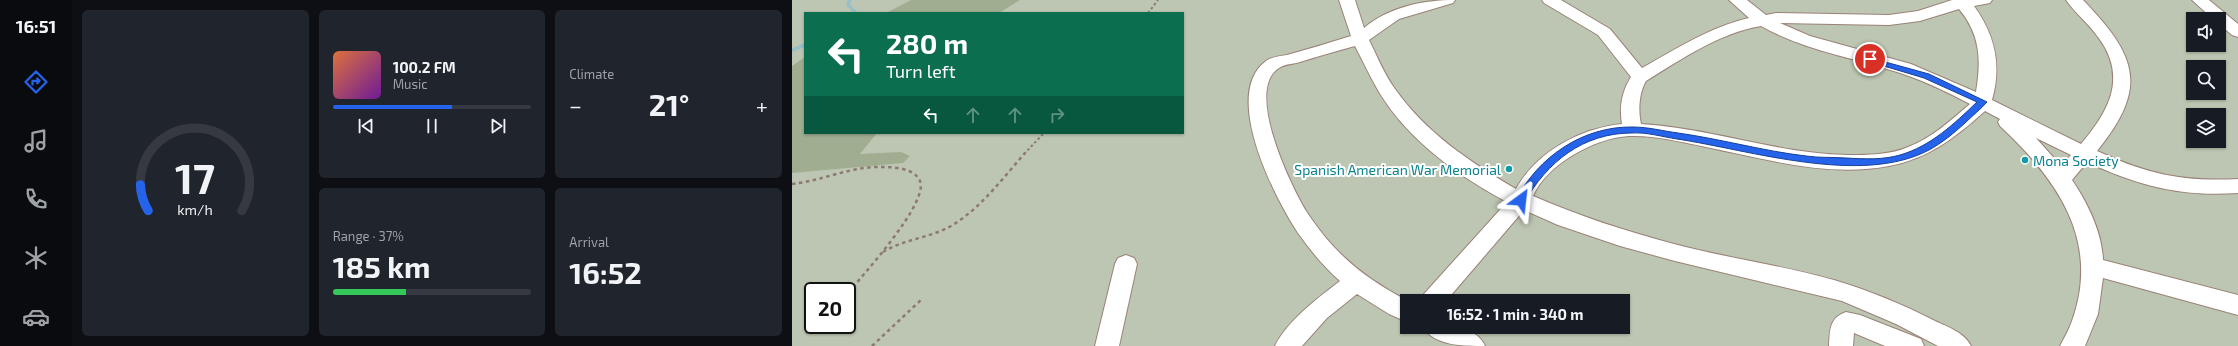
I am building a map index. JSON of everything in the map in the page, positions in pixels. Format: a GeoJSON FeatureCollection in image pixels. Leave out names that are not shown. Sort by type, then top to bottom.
{"type":"FeatureCollection","features":[{"type":"Feature","properties":{"kind":"lane"},"geometry":{"type":"LineString","coordinates":[[1347,0],[1360,39],[1376,74],[1413,124],[1459,164],[1521,200],[1567,220],[1646,246],[1846,293],[1902,316],[1959,346]]}},
{"type":"Feature","properties":{"kind":"lane"},"geometry":{"type":"LineString","coordinates":[[1400,308],[1355,282],[1334,262],[1308,230],[1279,179],[1261,126],[1258,88],[1261,74],[1273,64],[1360,39],[1384,21],[1398,6],[1447,0]]}},
{"type":"Feature","properties":{"kind":"lane"},"geometry":{"type":"LineString","coordinates":[[1550,0],[1604,32],[1640,77]]}},
{"type":"Feature","properties":{"kind":"lane"},"geometry":{"type":"LineString","coordinates":[[1737,0],[1763,20],[1832,50],[1882,62],[1926,76],[2084,152],[2137,174],[2172,185],[2198,188],[2238,186]]}},
{"type":"Feature","properties":{"kind":"lane"},"geometry":{"type":"LineString","coordinates":[[1633,130],[1630,116],[1632,89],[1640,77],[1693,46],[1728,29],[1763,20],[1799,17],[1889,20],[1920,16],[1962,2],[1984,0]]}},
{"type":"Feature","properties":{"kind":"lane"},"geometry":{"type":"LineString","coordinates":[[2061,179],[2115,112],[2121,98],[2123,83],[2114,48],[2103,31],[2074,0]]}},
{"type":"Feature","properties":{"kind":"lane"},"geometry":{"type":"LineString","coordinates":[[2200,0],[2238,32]]}},
{"type":"Feature","properties":{"kind":"lane"},"geometry":{"type":"LineString","coordinates":[[1438,294],[1521,200],[1528,186],[1562,150],[1593,136],[1633,130],[1692,138],[1807,160],[1870,162],[1900,158],[1926,148],[1951,131],[1982,102],[1990,62],[1988,46],[1981,31],[1962,2]]}},
{"type":"Feature","properties":{"kind":"lane"},"geometry":{"type":"LineString","coordinates":[[1982,102],[2032,144],[2061,179],[2073,198],[2088,231],[2093,266],[2091,293],[2086,320],[2072,346]]}},
{"type":"Feature","properties":{"kind":"lane"},"geometry":{"type":"LineString","coordinates":[[1107,346],[1126,264]]}},
{"type":"Feature","properties":{"kind":"lane"},"geometry":{"type":"LineString","coordinates":[[2093,266],[2238,305]]}},
{"type":"Feature","properties":{"kind":"lane"},"geometry":{"type":"LineString","coordinates":[[1287,346],[1319,311],[1355,282]]}},
{"type":"Feature","properties":{"kind":"lane"},"geometry":{"type":"LineString","coordinates":[[1841,346],[1842,326],[1846,322],[1852,322],[1912,346]]}},
{"type":"Feature","properties":{"kind":"lane"},"geometry":{"type":"LineString","coordinates":[[1449,334],[1473,346]]}},
{"type":"Feature","properties":{"kind":"path"},"geometry":{"type":"LineString","coordinates":[[1149,12],[1158,0]]}},
{"type":"Feature","properties":{"kind":"path"},"geometry":{"type":"LineString","coordinates":[[881,253],[900,243],[950,227],[968,215],[1043,134]]}},
{"type":"Feature","properties":{"kind":"path"},"geometry":{"type":"LineString","coordinates":[[792,184],[845,170],[870,167],[900,167],[912,171],[921,187],[919,201],[910,217],[856,283]]}},
{"type":"Feature","properties":{"kind":"path"},"geometry":{"type":"LineString","coordinates":[[872,346],[922,299]]}},
{"type":"Feature","properties":{"kind":"green space"},"geometry":{"type":"Polygon","coordinates":[[[792,0],[2238,0],[2238,346],[792,346],[792,0]]]}},
{"type":"Feature","properties":{"kind":"green space"},"geometry":{"type":"Polygon","coordinates":[[[911,0],[1020,0],[1001,12],[888,12],[911,0]]]}},
{"type":"Feature","properties":{"kind":"green space"},"geometry":{"type":"Polygon","coordinates":[[[804,58],[804,134],[876,134],[860,154],[901,152],[910,156],[903,163],[792,173],[792,66],[804,58]]]}},
{"type":"Feature","properties":{"kind":"waterway"},"geometry":{"type":"LineString","coordinates":[[850,0],[848,5],[855,12]]}},
{"type":"Feature","properties":{"kind":"waterway"},"geometry":{"type":"LineString","coordinates":[[792,50],[804,45]]}},
{"type":"Feature","properties":{"kind":"place","name":"Mona Society"},"geometry":{"type":"Point","coordinates":[2025,160]}},
{"type":"Feature","properties":{"kind":"place","name":"Spanish American War Memorial"},"geometry":{"type":"Point","coordinates":[1509,169]}},
{"type":"Feature","properties":{"kind":"route"},"geometry":{"type":"LineString","coordinates":[[1521,200],[1523,193],[1528,186],[1562,150],[1593,136],[1619,130],[1662,133],[1807,160],[1870,162],[1900,158],[1914,154],[1926,148],[1951,131],[1982,102],[1926,76],[1904,68],[1870,59]]}}]}
